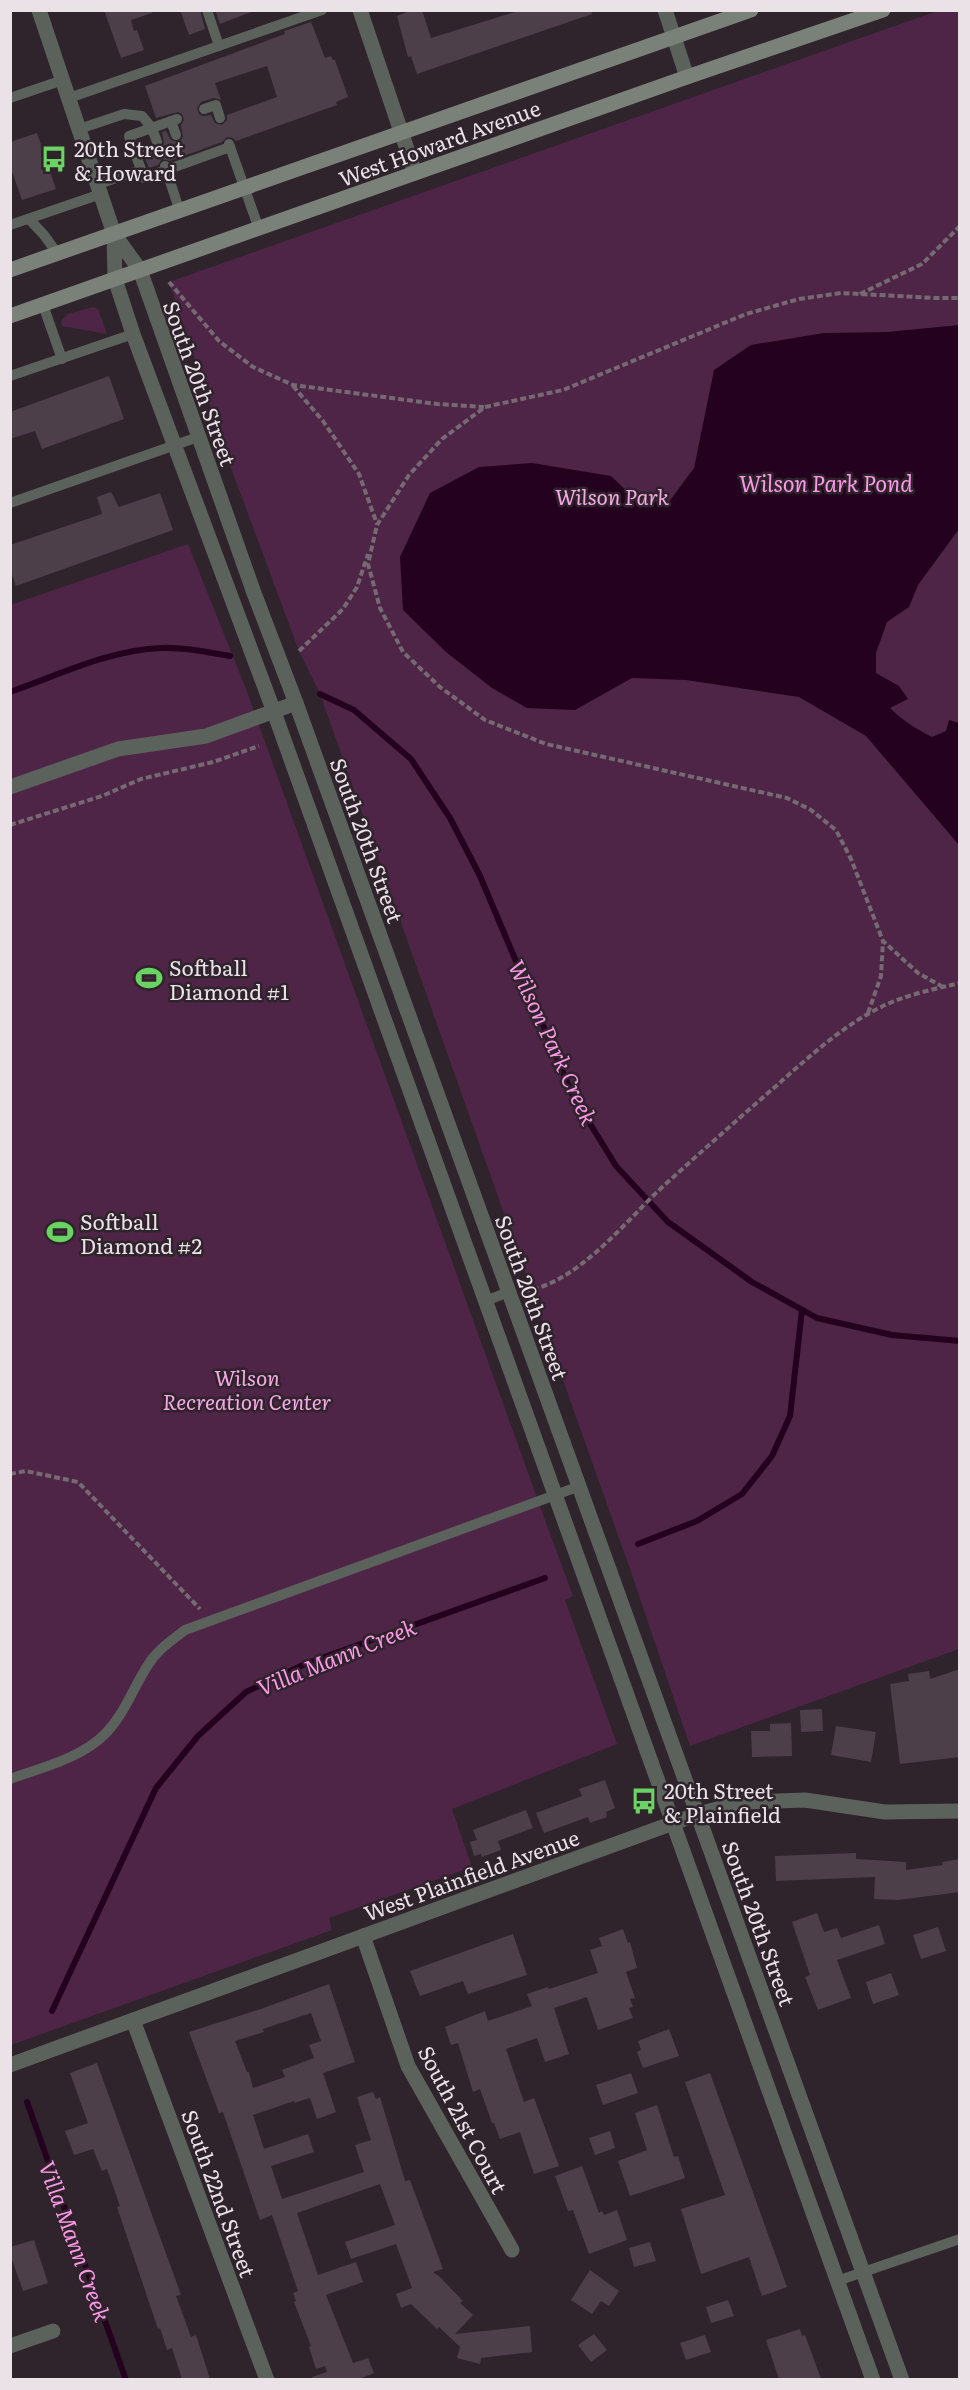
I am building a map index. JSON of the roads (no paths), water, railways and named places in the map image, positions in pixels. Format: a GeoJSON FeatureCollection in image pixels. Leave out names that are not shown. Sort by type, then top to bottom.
{"type":"FeatureCollection","features":[{"type":"Feature","properties":{"kind":"main road","name":"West Howard Avenue"},"geometry":{"type":"LineString","coordinates":[[10,270],[751,10]]}},
{"type":"Feature","properties":{"kind":"main road","name":"West Howard Avenue"},"geometry":{"type":"LineString","coordinates":[[10,316],[415,172],[883,10]]}},
{"type":"Feature","properties":{"kind":"street","name":"South 20th Street"},"geometry":{"type":"LineString","coordinates":[[39,10],[114,234],[115,279],[133,334],[274,712],[873,2379]]}},
{"type":"Feature","properties":{"kind":"street"},"geometry":{"type":"LineString","coordinates":[[360,10],[415,172]]}},
{"type":"Feature","properties":{"kind":"street"},"geometry":{"type":"LineString","coordinates":[[665,10],[687,77]]}},
{"type":"Feature","properties":{"kind":"street","name":"South 20th Street"},"geometry":{"type":"LineString","coordinates":[[114,234],[140,270],[254,593],[296,703],[902,2379]]}},
{"type":"Feature","properties":{"kind":"street"},"geometry":{"type":"LineString","coordinates":[[10,787],[118,749],[206,736],[296,703]]}},
{"type":"Feature","properties":{"kind":"street","name":"West Plainfield Avenue"},"geometry":{"type":"LineString","coordinates":[[10,2065],[698,1814],[744,1802],[805,1800],[885,1812],[960,1810]]}},
{"type":"Feature","properties":{"kind":"street","name":"South 21st Court"},"geometry":{"type":"LineString","coordinates":[[363,1936],[408,2066],[512,2250]]}},
{"type":"Feature","properties":{"kind":"street","name":"South 22nd Street"},"geometry":{"type":"LineString","coordinates":[[134,2020],[267,2379]]}},
{"type":"Feature","properties":{"kind":"street"},"geometry":{"type":"LineString","coordinates":[[10,2346],[53,2331]]}},
{"type":"Feature","properties":{"kind":"lane"},"geometry":{"type":"LineString","coordinates":[[207,10],[219,46]]}},
{"type":"Feature","properties":{"kind":"lane"},"geometry":{"type":"LineString","coordinates":[[69,98],[322,10]]}},
{"type":"Feature","properties":{"kind":"lane"},"geometry":{"type":"LineString","coordinates":[[10,98],[63,80]]}},
{"type":"Feature","properties":{"kind":"lane"},"geometry":{"type":"LineString","coordinates":[[204,110],[216,105],[220,118]]}},
{"type":"Feature","properties":{"kind":"lane"},"geometry":{"type":"LineString","coordinates":[[79,129],[124,114],[142,116],[152,128],[157,142]]}},
{"type":"Feature","properties":{"kind":"lane"},"geometry":{"type":"LineString","coordinates":[[176,135],[174,120],[129,136],[144,178],[230,145],[259,229]]}},
{"type":"Feature","properties":{"kind":"lane"},"geometry":{"type":"LineString","coordinates":[[166,168],[180,212]]}},
{"type":"Feature","properties":{"kind":"lane"},"geometry":{"type":"LineString","coordinates":[[10,225],[141,170]]}},
{"type":"Feature","properties":{"kind":"lane"},"geometry":{"type":"LineString","coordinates":[[28,219],[57,253]]}},
{"type":"Feature","properties":{"kind":"lane"},"geometry":{"type":"LineString","coordinates":[[43,305],[62,359]]}},
{"type":"Feature","properties":{"kind":"lane"},"geometry":{"type":"LineString","coordinates":[[10,376],[133,334]]}},
{"type":"Feature","properties":{"kind":"lane"},"geometry":{"type":"LineString","coordinates":[[10,503],[198,437]]}},
{"type":"Feature","properties":{"kind":"lane"},"geometry":{"type":"LineString","coordinates":[[485,1301],[509,1292]]}},
{"type":"Feature","properties":{"kind":"lane"},"geometry":{"type":"LineString","coordinates":[[10,1779],[84,1751],[105,1734],[123,1712],[148,1664],[164,1646],[185,1630],[580,1486]]}},
{"type":"Feature","properties":{"kind":"lane"},"geometry":{"type":"LineString","coordinates":[[837,2281],[960,2239]]}},
{"type":"Feature","properties":{"kind":"water","name":"Wilson Park Pond"},"geometry":{"type":"Polygon","coordinates":[[[959,325],[959,529],[918,585],[909,607],[887,622],[876,653],[876,673],[899,686],[908,699],[890,708],[915,727],[932,737],[946,731],[949,720],[959,723],[959,845],[866,736],[799,697],[686,680],[632,678],[575,710],[527,708],[492,688],[446,652],[403,610],[400,557],[430,493],[479,467],[532,463],[611,476],[636,500],[668,503],[694,468],[714,370],[751,345],[824,333],[887,332],[959,325]]]}},
{"type":"Feature","properties":{"kind":"waterway","name":"Wilson Park Creek"},"geometry":{"type":"LineString","coordinates":[[10,692],[84,664],[122,653],[178,648],[230,656]]}},
{"type":"Feature","properties":{"kind":"waterway","name":"Wilson Park Creek"},"geometry":{"type":"LineString","coordinates":[[320,694],[354,710],[411,759],[450,818],[480,876],[573,1096],[616,1166],[668,1222],[752,1282],[817,1318],[892,1335],[960,1341]]}},
{"type":"Feature","properties":{"kind":"waterway"},"geometry":{"type":"LineString","coordinates":[[638,1544],[697,1521],[742,1494],[772,1456],[790,1416],[802,1310]]}},
{"type":"Feature","properties":{"kind":"waterway","name":"Villa Mann Creek"},"geometry":{"type":"LineString","coordinates":[[52,2011],[156,1788],[198,1736],[246,1692],[305,1664],[545,1578]]}},
{"type":"Feature","properties":{"kind":"waterway","name":"Villa Mann Creek"},"geometry":{"type":"LineString","coordinates":[[27,2102],[126,2380]]}},
{"type":"Feature","properties":{"kind":"place","name":"20th Street & Howard"},"geometry":{"type":"Point","coordinates":[54,159]}},
{"type":"Feature","properties":{"kind":"place","name":"Softball Diamond #1"},"geometry":{"type":"Point","coordinates":[149,978]}},
{"type":"Feature","properties":{"kind":"place","name":"Softball Diamond #2"},"geometry":{"type":"Point","coordinates":[60,1232]}},
{"type":"Feature","properties":{"kind":"place","name":"20th Street & Plainfield"},"geometry":{"type":"Point","coordinates":[644,1801]}},
{"type":"Feature","properties":{"kind":"park label","name":"Wilson Park"},"geometry":{"type":"Point","coordinates":[612,495]}},
{"type":"Feature","properties":{"kind":"park label","name":"Wilson Recreation Center"},"geometry":{"type":"Point","coordinates":[247,1388]}}]}
